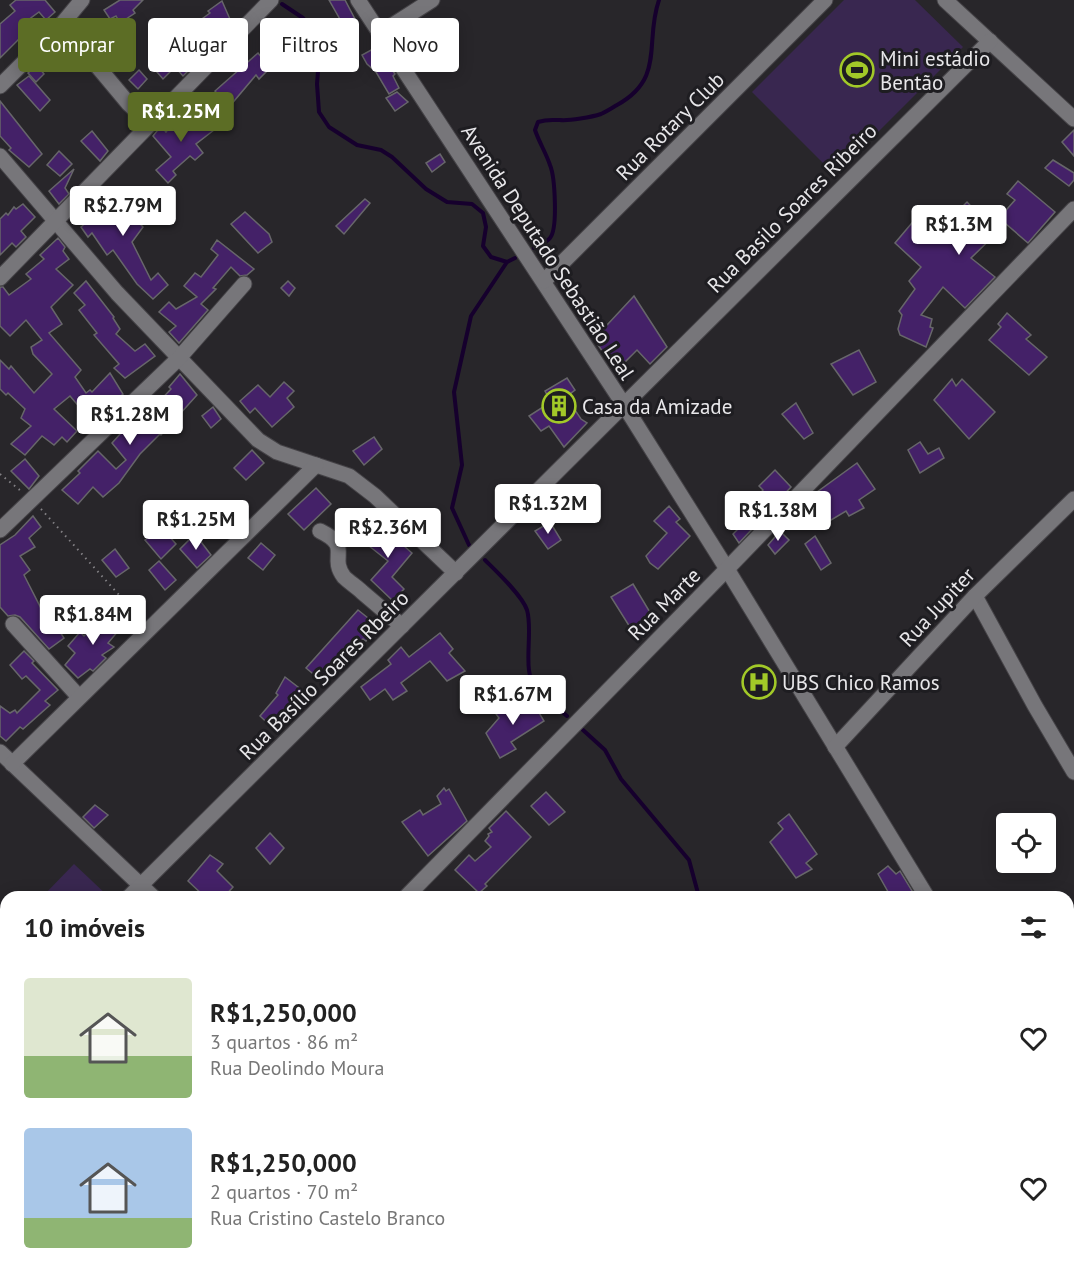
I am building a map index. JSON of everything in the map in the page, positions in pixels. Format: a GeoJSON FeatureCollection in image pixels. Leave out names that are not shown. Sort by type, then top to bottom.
{"type":"FeatureCollection","features":[{"type":"Feature","properties":{"kind":"street"},"geometry":{"type":"LineString","coordinates":[[67,18],[82,0]]}},
{"type":"Feature","properties":{"kind":"street"},"geometry":{"type":"LineString","coordinates":[[0,278],[271,0]]}},
{"type":"Feature","properties":{"kind":"street","name":"Avenida Deputado Sebastião Leal"},"geometry":{"type":"LineString","coordinates":[[358,0],[371,21]]}},
{"type":"Feature","properties":{"kind":"street"},"geometry":{"type":"LineString","coordinates":[[404,18],[432,0]]}},
{"type":"Feature","properties":{"kind":"street","name":"Rua Rotary Club"},"geometry":{"type":"LineString","coordinates":[[544,281],[825,0]]}},
{"type":"Feature","properties":{"kind":"street"},"geometry":{"type":"LineString","coordinates":[[945,0],[1074,119]]}},
{"type":"Feature","properties":{"kind":"street","name":"Rua Basilo Soares Ribeiro"},"geometry":{"type":"LineString","coordinates":[[624,405],[990,41]]}},
{"type":"Feature","properties":{"kind":"street"},"geometry":{"type":"LineString","coordinates":[[0,86],[18,68]]}},
{"type":"Feature","properties":{"kind":"street"},"geometry":{"type":"LineString","coordinates":[[102,72],[128,103],[150,124]]}},
{"type":"Feature","properties":{"kind":"street","name":"Avenida Deputado Sebastião Leal"},"geometry":{"type":"LineString","coordinates":[[404,72],[624,405],[923,891]]}},
{"type":"Feature","properties":{"kind":"street"},"geometry":{"type":"LineString","coordinates":[[0,156],[117,293],[258,440],[277,452],[349,476],[375,496],[456,573]]}},
{"type":"Feature","properties":{"kind":"street","name":"Rua Marte"},"geometry":{"type":"LineString","coordinates":[[412,891],[727,569],[1074,209]]}},
{"type":"Feature","properties":{"kind":"street"},"geometry":{"type":"LineString","coordinates":[[0,530],[179,358],[244,284]]}},
{"type":"Feature","properties":{"kind":"street","name":"Rua Basílio Soares Rbeiro"},"geometry":{"type":"LineString","coordinates":[[135,891],[624,405]]}},
{"type":"Feature","properties":{"kind":"street"},"geometry":{"type":"LineString","coordinates":[[12,764],[316,465]]}},
{"type":"Feature","properties":{"kind":"street","name":"Rua Jupiter"},"geometry":{"type":"LineString","coordinates":[[835,747],[975,596],[1073,503]]}},
{"type":"Feature","properties":{"kind":"street"},"geometry":{"type":"LineString","coordinates":[[320,531],[331,536],[340,547],[338,564],[344,577],[402,626]]}},
{"type":"Feature","properties":{"kind":"street"},"geometry":{"type":"LineString","coordinates":[[975,596],[1035,706],[1074,771]]}},
{"type":"Feature","properties":{"kind":"street"},"geometry":{"type":"LineString","coordinates":[[13,624],[79,697]]}},
{"type":"Feature","properties":{"kind":"street"},"geometry":{"type":"LineString","coordinates":[[0,753],[135,891]]}},
{"type":"Feature","properties":{"kind":"path"},"geometry":{"type":"LineString","coordinates":[[0,474],[31,498],[149,628]]}},
{"type":"Feature","properties":{"kind":"shaded area","name":"Mini estádio Bentão"},"geometry":{"type":"Polygon","coordinates":[[[844,0],[915,0],[963,47],[835,175],[752,92],[844,0]]]}},
{"type":"Feature","properties":{"kind":"shaded area"},"geometry":{"type":"Polygon","coordinates":[[[74,864],[103,891],[48,891],[74,864]]]}},
{"type":"Feature","properties":{"kind":"building"},"geometry":{"type":"Polygon","coordinates":[[[16,0],[45,0],[55,12],[48,18],[44,18],[39,12],[31,18],[18,18],[18,40],[0,58],[0,24],[15,11],[10,5],[16,0]]]}},
{"type":"Feature","properties":{"kind":"building"},"geometry":{"type":"Polygon","coordinates":[[[120,0],[143,0],[133,10],[135,13],[128,18],[116,16],[109,18],[104,10],[120,0]]]}},
{"type":"Feature","properties":{"kind":"building"},"geometry":{"type":"Polygon","coordinates":[[[329,0],[345,0],[354,18],[339,18],[329,0]]]}},
{"type":"Feature","properties":{"kind":"building"},"geometry":{"type":"Polygon","coordinates":[[[222,1],[229,18],[203,18],[210,13],[208,11],[222,1]]]}},
{"type":"Feature","properties":{"kind":"building"},"geometry":{"type":"Polygon","coordinates":[[[371,50],[371,68],[367,64],[362,55],[371,50]]]}},
{"type":"Feature","properties":{"kind":"building"},"geometry":{"type":"Polygon","coordinates":[[[258,53],[260,72],[266,72],[259,79],[256,75],[229,107],[215,91],[236,72],[248,72],[248,62],[258,53]]]}},
{"type":"Feature","properties":{"kind":"building"},"geometry":{"type":"Polygon","coordinates":[[[139,70],[147,79],[138,89],[129,80],[139,70]]]}},
{"type":"Feature","properties":{"kind":"building"},"geometry":{"type":"Polygon","coordinates":[[[42,72],[44,74],[36,82],[28,73],[42,72]]]}},
{"type":"Feature","properties":{"kind":"building"},"geometry":{"type":"Polygon","coordinates":[[[157,72],[170,72],[163,79],[157,72]]]}},
{"type":"Feature","properties":{"kind":"building"},"geometry":{"type":"Polygon","coordinates":[[[376,72],[394,72],[395,74],[393,76],[399,88],[389,94],[376,72]]]}},
{"type":"Feature","properties":{"kind":"building"},"geometry":{"type":"Polygon","coordinates":[[[29,76],[50,100],[40,111],[17,85],[29,76]]]}},
{"type":"Feature","properties":{"kind":"building"},"geometry":{"type":"Polygon","coordinates":[[[397,92],[408,102],[395,111],[386,98],[397,92]]]}},
{"type":"Feature","properties":{"kind":"building"},"geometry":{"type":"Polygon","coordinates":[[[0,101],[42,154],[29,167],[9,150],[11,148],[0,136],[0,101]]]}},
{"type":"Feature","properties":{"kind":"building"},"geometry":{"type":"Polygon","coordinates":[[[185,113],[193,120],[201,116],[214,130],[196,144],[203,153],[195,160],[190,156],[173,171],[176,175],[168,183],[156,170],[171,157],[153,136],[161,126],[166,132],[176,119],[177,121],[185,113]]]}},
{"type":"Feature","properties":{"kind":"building"},"geometry":{"type":"Polygon","coordinates":[[[1074,130],[1074,156],[1062,142],[1074,130]]]}},
{"type":"Feature","properties":{"kind":"building"},"geometry":{"type":"Polygon","coordinates":[[[92,131],[108,151],[100,161],[81,141],[92,131]]]}},
{"type":"Feature","properties":{"kind":"building"},"geometry":{"type":"Polygon","coordinates":[[[59,151],[72,164],[60,176],[47,165],[59,151]]]}},
{"type":"Feature","properties":{"kind":"building"},"geometry":{"type":"Polygon","coordinates":[[[440,154],[445,162],[432,172],[426,163],[440,154]]]}},
{"type":"Feature","properties":{"kind":"building"},"geometry":{"type":"Polygon","coordinates":[[[1053,160],[1074,173],[1074,180],[1069,186],[1045,168],[1053,160]]]}},
{"type":"Feature","properties":{"kind":"building"},"geometry":{"type":"Polygon","coordinates":[[[74,169],[65,188],[69,194],[59,204],[49,191],[74,169]]]}},
{"type":"Feature","properties":{"kind":"building"},"geometry":{"type":"Polygon","coordinates":[[[1018,181],[1055,212],[1028,243],[1006,224],[971,258],[995,277],[965,308],[943,287],[921,315],[932,319],[930,327],[933,328],[926,347],[900,335],[898,329],[902,315],[899,311],[915,289],[909,281],[921,267],[895,243],[922,211],[941,228],[967,202],[991,227],[1015,200],[1007,194],[1018,181]]]}},
{"type":"Feature","properties":{"kind":"building"},"geometry":{"type":"Polygon","coordinates":[[[125,188],[130,192],[135,189],[143,200],[129,212],[143,227],[132,242],[151,280],[158,273],[168,285],[153,299],[137,284],[113,250],[107,255],[92,233],[88,237],[81,227],[105,206],[98,199],[110,192],[116,198],[125,188]]]}},
{"type":"Feature","properties":{"kind":"building"},"geometry":{"type":"Polygon","coordinates":[[[365,199],[370,203],[344,234],[336,226],[365,199]]]}},
{"type":"Feature","properties":{"kind":"building"},"geometry":{"type":"Polygon","coordinates":[[[23,204],[35,217],[21,231],[26,237],[16,247],[12,243],[0,255],[0,219],[6,213],[8,215],[14,207],[16,209],[23,204]]]}},
{"type":"Feature","properties":{"kind":"building"},"geometry":{"type":"Polygon","coordinates":[[[245,212],[269,234],[272,242],[258,253],[231,224],[245,212]]]}},
{"type":"Feature","properties":{"kind":"building"},"geometry":{"type":"Polygon","coordinates":[[[58,238],[65,247],[63,251],[69,259],[56,269],[73,285],[51,307],[62,324],[49,333],[81,370],[75,377],[86,393],[90,390],[92,392],[110,373],[123,394],[108,408],[102,401],[88,417],[70,396],[54,409],[77,431],[67,442],[62,437],[54,445],[42,436],[25,455],[11,444],[31,426],[21,418],[25,409],[8,393],[6,395],[0,389],[0,360],[9,369],[11,366],[34,393],[52,374],[33,354],[31,347],[42,340],[26,320],[10,336],[0,326],[0,287],[3,287],[9,295],[31,279],[26,274],[44,259],[40,255],[58,238]]]}},
{"type":"Feature","properties":{"kind":"building"},"geometry":{"type":"Polygon","coordinates":[[[217,240],[254,269],[247,275],[240,276],[231,267],[213,288],[216,289],[201,304],[208,310],[179,343],[169,332],[176,326],[159,312],[169,302],[176,309],[197,297],[184,286],[195,273],[201,277],[218,255],[211,249],[217,240]]]}},
{"type":"Feature","properties":{"kind":"building"},"geometry":{"type":"Polygon","coordinates":[[[86,281],[114,317],[120,329],[116,334],[135,351],[145,344],[155,356],[125,378],[114,368],[119,364],[94,335],[97,333],[79,310],[85,305],[74,293],[86,281]]]}},
{"type":"Feature","properties":{"kind":"building"},"geometry":{"type":"Polygon","coordinates":[[[288,281],[295,288],[289,296],[281,288],[288,281]]]}},
{"type":"Feature","properties":{"kind":"building"},"geometry":{"type":"Polygon","coordinates":[[[634,296],[667,347],[650,364],[637,350],[616,371],[594,339],[634,296]]]}},
{"type":"Feature","properties":{"kind":"building"},"geometry":{"type":"Polygon","coordinates":[[[1007,313],[1031,335],[1026,339],[1047,357],[1029,375],[989,340],[1001,327],[998,324],[1007,313]]]}},
{"type":"Feature","properties":{"kind":"building"},"geometry":{"type":"Polygon","coordinates":[[[859,350],[876,382],[853,395],[831,364],[859,350]]]}},
{"type":"Feature","properties":{"kind":"building"},"geometry":{"type":"Polygon","coordinates":[[[180,374],[197,395],[161,435],[140,454],[119,483],[103,497],[93,487],[78,504],[62,490],[98,451],[116,469],[126,460],[112,443],[122,432],[126,437],[141,422],[145,428],[163,413],[155,406],[171,389],[169,387],[180,374]]]}},
{"type":"Feature","properties":{"kind":"building","name":"Casa da Amizade"},"geometry":{"type":"Polygon","coordinates":[[[567,378],[575,390],[566,397],[581,419],[587,423],[564,447],[549,426],[541,431],[529,416],[551,402],[545,391],[567,378]]]}},
{"type":"Feature","properties":{"kind":"building"},"geometry":{"type":"Polygon","coordinates":[[[952,379],[956,386],[962,379],[995,412],[969,439],[934,400],[952,379]]]}},
{"type":"Feature","properties":{"kind":"building"},"geometry":{"type":"Polygon","coordinates":[[[284,382],[294,391],[287,398],[294,407],[272,427],[255,408],[250,413],[240,401],[258,385],[270,397],[284,382]]]}},
{"type":"Feature","properties":{"kind":"building"},"geometry":{"type":"Polygon","coordinates":[[[796,403],[813,433],[804,439],[782,414],[796,403]]]}},
{"type":"Feature","properties":{"kind":"building"},"geometry":{"type":"Polygon","coordinates":[[[213,407],[221,419],[211,428],[202,416],[213,407]]]}},
{"type":"Feature","properties":{"kind":"building"},"geometry":{"type":"Polygon","coordinates":[[[374,437],[382,449],[364,465],[353,451],[374,437]]]}},
{"type":"Feature","properties":{"kind":"building"},"geometry":{"type":"Polygon","coordinates":[[[920,442],[928,454],[939,448],[944,458],[920,473],[908,450],[920,442]]]}},
{"type":"Feature","properties":{"kind":"building"},"geometry":{"type":"Polygon","coordinates":[[[252,450],[264,463],[246,480],[234,468],[252,450]]]}},
{"type":"Feature","properties":{"kind":"building"},"geometry":{"type":"Polygon","coordinates":[[[25,459],[39,476],[29,489],[11,471],[25,459]]]}},
{"type":"Feature","properties":{"kind":"building"},"geometry":{"type":"Polygon","coordinates":[[[857,463],[875,489],[859,500],[864,508],[849,516],[846,511],[816,529],[803,511],[817,501],[813,495],[857,463]]]}},
{"type":"Feature","properties":{"kind":"building"},"geometry":{"type":"Polygon","coordinates":[[[775,470],[791,487],[763,517],[751,505],[763,490],[759,486],[775,470]]]}},
{"type":"Feature","properties":{"kind":"building"},"geometry":{"type":"Polygon","coordinates":[[[316,488],[331,504],[304,530],[288,514],[316,488]]]}},
{"type":"Feature","properties":{"kind":"building"},"geometry":{"type":"Polygon","coordinates":[[[669,506],[680,519],[676,522],[690,536],[658,569],[650,563],[646,556],[667,533],[654,521],[669,506]]]}},
{"type":"Feature","properties":{"kind":"building"},"geometry":{"type":"Polygon","coordinates":[[[33,516],[41,527],[29,538],[35,547],[20,556],[30,570],[24,575],[46,618],[50,615],[57,622],[55,624],[64,638],[49,649],[20,617],[8,616],[0,607],[0,545],[15,535],[33,516]]]}},
{"type":"Feature","properties":{"kind":"building"},"geometry":{"type":"Polygon","coordinates":[[[384,518],[391,525],[388,532],[412,553],[392,577],[404,589],[393,601],[371,580],[388,561],[364,542],[384,518]]]}},
{"type":"Feature","properties":{"kind":"building"},"geometry":{"type":"Polygon","coordinates":[[[746,521],[754,527],[739,543],[733,534],[746,521]]]}},
{"type":"Feature","properties":{"kind":"building"},"geometry":{"type":"Polygon","coordinates":[[[550,522],[561,540],[548,549],[535,531],[550,522]]]}},
{"type":"Feature","properties":{"kind":"building"},"geometry":{"type":"Polygon","coordinates":[[[160,526],[176,544],[161,559],[145,540],[160,526]]]}},
{"type":"Feature","properties":{"kind":"building"},"geometry":{"type":"Polygon","coordinates":[[[780,531],[789,540],[775,554],[768,545],[780,531]]]}},
{"type":"Feature","properties":{"kind":"building"},"geometry":{"type":"Polygon","coordinates":[[[195,534],[211,555],[197,568],[180,549],[195,534]]]}},
{"type":"Feature","properties":{"kind":"building"},"geometry":{"type":"Polygon","coordinates":[[[815,536],[831,563],[821,570],[805,544],[815,536]]]}},
{"type":"Feature","properties":{"kind":"building"},"geometry":{"type":"Polygon","coordinates":[[[261,543],[275,555],[263,570],[248,558],[261,543]]]}},
{"type":"Feature","properties":{"kind":"building"},"geometry":{"type":"Polygon","coordinates":[[[115,549],[129,568],[116,577],[102,560],[115,549]]]}},
{"type":"Feature","properties":{"kind":"building"},"geometry":{"type":"Polygon","coordinates":[[[159,561],[176,580],[165,590],[149,570],[159,561]]]}},
{"type":"Feature","properties":{"kind":"building"},"geometry":{"type":"Polygon","coordinates":[[[633,584],[654,619],[633,632],[611,597],[633,584]]]}},
{"type":"Feature","properties":{"kind":"building"},"geometry":{"type":"Polygon","coordinates":[[[358,610],[378,626],[366,641],[363,639],[323,682],[306,668],[358,610]]]}},
{"type":"Feature","properties":{"kind":"building"},"geometry":{"type":"Polygon","coordinates":[[[105,613],[110,618],[113,615],[124,624],[108,643],[114,647],[102,655],[106,658],[93,671],[90,669],[78,678],[65,665],[75,653],[68,646],[80,632],[84,636],[96,623],[98,625],[105,613]]]}},
{"type":"Feature","properties":{"kind":"building"},"geometry":{"type":"Polygon","coordinates":[[[440,633],[453,649],[449,653],[465,671],[447,681],[430,661],[401,683],[407,691],[393,700],[385,689],[370,700],[361,687],[391,664],[388,660],[401,647],[409,657],[440,633]]]}},
{"type":"Feature","properties":{"kind":"building"},"geometry":{"type":"Polygon","coordinates":[[[24,651],[34,661],[32,663],[58,690],[45,701],[50,705],[23,729],[20,727],[6,741],[0,736],[0,706],[10,713],[15,710],[17,713],[40,690],[26,676],[22,679],[10,665],[24,651]]]}},
{"type":"Feature","properties":{"kind":"building"},"geometry":{"type":"Polygon","coordinates":[[[285,677],[307,694],[293,714],[276,731],[260,716],[278,695],[276,693],[285,677]]]}},
{"type":"Feature","properties":{"kind":"building"},"geometry":{"type":"Polygon","coordinates":[[[526,701],[527,704],[532,701],[544,721],[511,742],[516,749],[500,758],[486,733],[499,718],[494,711],[509,703],[514,710],[526,701]]]}},
{"type":"Feature","properties":{"kind":"building"},"geometry":{"type":"Polygon","coordinates":[[[444,788],[446,791],[449,789],[467,821],[428,856],[402,822],[420,810],[423,815],[441,804],[437,796],[444,788]]]}},
{"type":"Feature","properties":{"kind":"building"},"geometry":{"type":"Polygon","coordinates":[[[546,792],[565,812],[549,825],[531,806],[546,792]]]}},
{"type":"Feature","properties":{"kind":"building"},"geometry":{"type":"Polygon","coordinates":[[[95,805],[108,815],[94,828],[83,817],[95,805]]]}},
{"type":"Feature","properties":{"kind":"building"},"geometry":{"type":"Polygon","coordinates":[[[506,811],[531,837],[485,884],[487,886],[481,891],[477,891],[455,870],[469,855],[475,861],[491,847],[485,841],[488,834],[492,832],[489,828],[506,811]]]}},
{"type":"Feature","properties":{"kind":"building"},"geometry":{"type":"Polygon","coordinates":[[[789,814],[817,854],[806,863],[812,869],[796,878],[770,842],[783,829],[778,823],[789,814]]]}},
{"type":"Feature","properties":{"kind":"building"},"geometry":{"type":"Polygon","coordinates":[[[270,833],[284,848],[270,864],[256,848],[270,833]]]}},
{"type":"Feature","properties":{"kind":"building"},"geometry":{"type":"Polygon","coordinates":[[[210,855],[223,864],[217,871],[233,887],[229,891],[199,891],[188,881],[210,855]]]}},
{"type":"Feature","properties":{"kind":"building"},"geometry":{"type":"Polygon","coordinates":[[[888,866],[896,874],[900,871],[912,891],[888,891],[878,874],[888,866]]]}},
{"type":"Feature","properties":{"kind":"waterway"},"geometry":{"type":"LineString","coordinates":[[534,248],[550,238],[553,233],[555,214],[552,171],[535,130],[538,122],[601,114],[632,94],[642,83],[648,71],[659,0]]}},
{"type":"Feature","properties":{"kind":"waterway"},"geometry":{"type":"LineString","coordinates":[[282,4],[303,18],[313,30],[320,46],[317,84],[319,112],[329,127],[357,145],[381,150],[392,157],[426,189],[447,202],[472,204],[483,213],[486,227],[483,246],[491,257],[507,262]]}},
{"type":"Feature","properties":{"kind":"waterway"},"geometry":{"type":"LineString","coordinates":[[469,545],[452,508],[462,465],[454,392],[471,316],[507,262],[515,258]]}},
{"type":"Feature","properties":{"kind":"waterway"},"geometry":{"type":"LineString","coordinates":[[485,560],[514,590],[527,610],[529,620],[528,664],[533,684],[541,695],[567,716]]}},
{"type":"Feature","properties":{"kind":"waterway"},"geometry":{"type":"LineString","coordinates":[[583,730],[605,750],[621,779],[689,860],[697,891]]}},
{"type":"Feature","properties":{"kind":"place","name":"Mini estádio Bentão"},"geometry":{"type":"Point","coordinates":[857,70]}},
{"type":"Feature","properties":{"kind":"place","name":"Casa da Amizade"},"geometry":{"type":"Point","coordinates":[559,406]}},
{"type":"Feature","properties":{"kind":"place","name":"UBS Chico Ramos"},"geometry":{"type":"Point","coordinates":[759,682]}}]}
